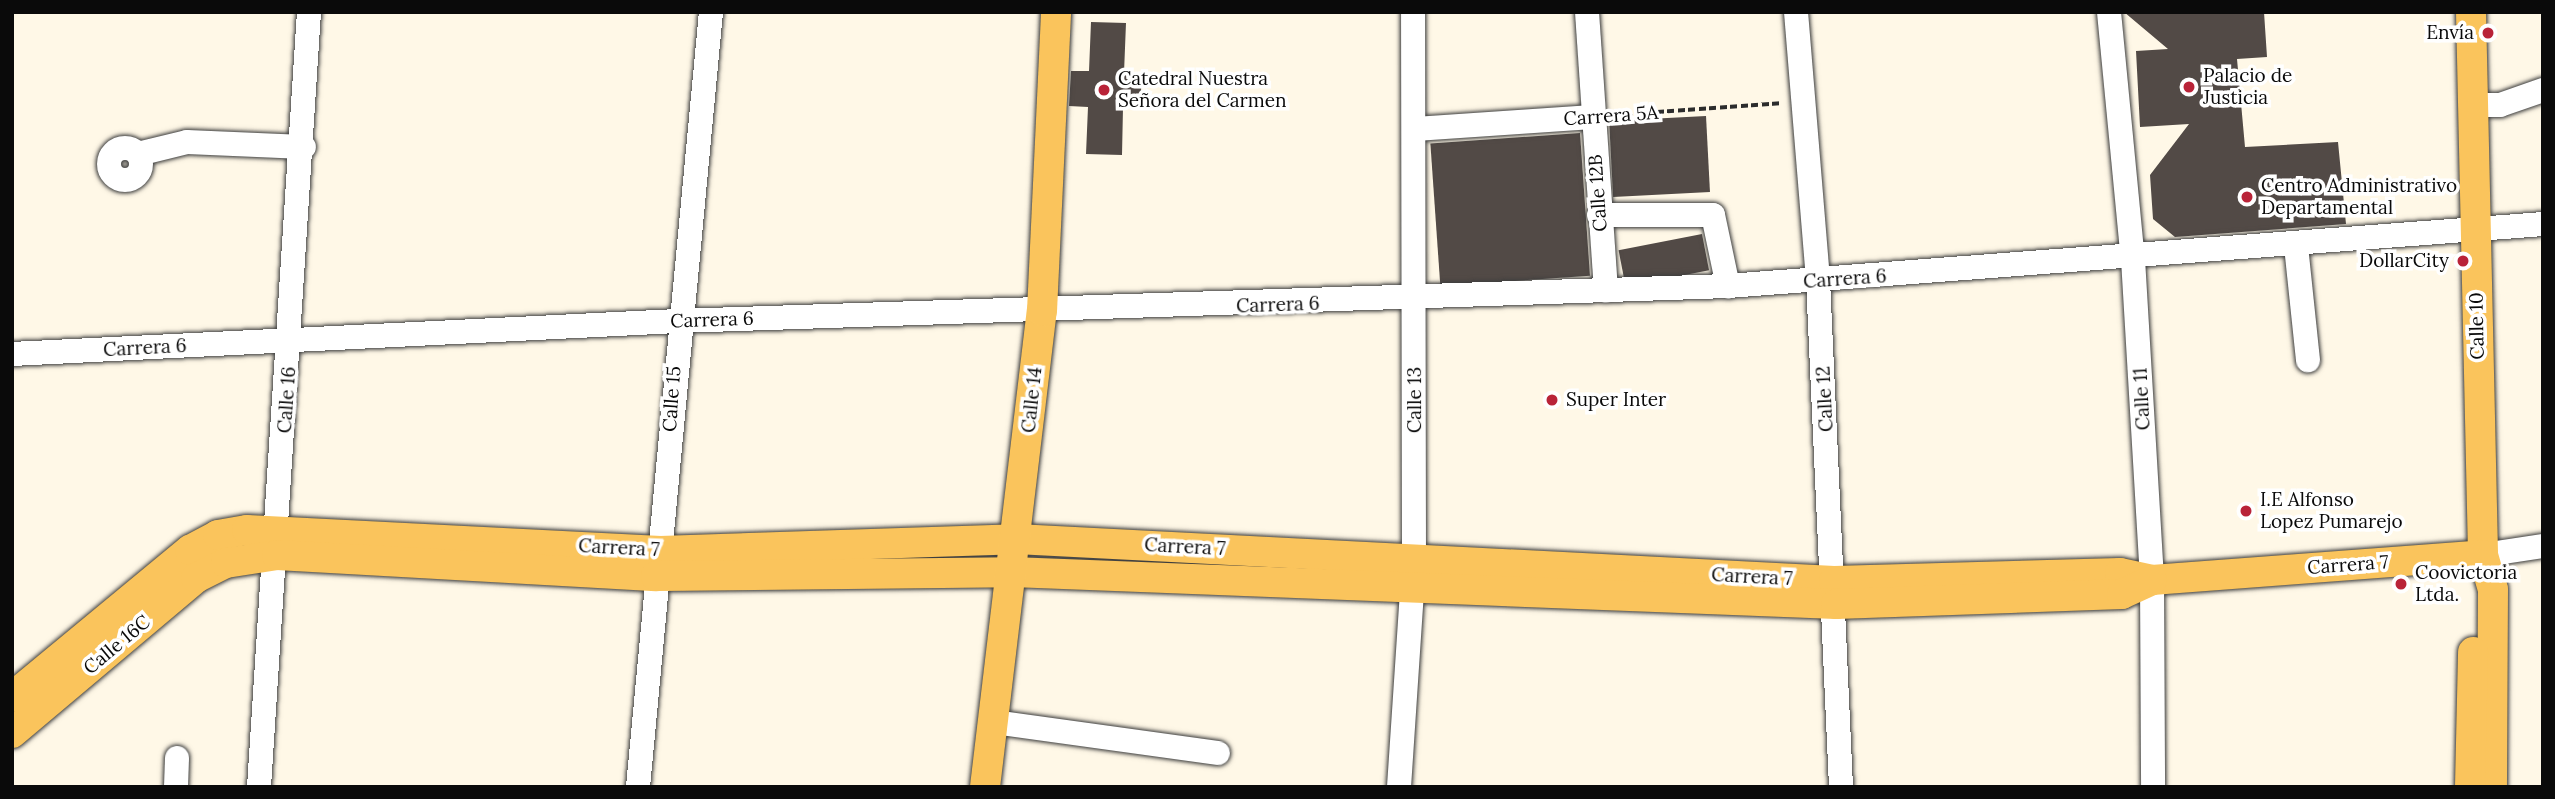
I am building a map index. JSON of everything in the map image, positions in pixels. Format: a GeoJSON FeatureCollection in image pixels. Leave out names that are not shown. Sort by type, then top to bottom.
{"type":"FeatureCollection","features":[{"type":"Feature","properties":{"kind":"main road","name":"Calle 14"},"geometry":{"type":"LineString","coordinates":[[985,787],[1042,311],[1056,12]]}},
{"type":"Feature","properties":{"kind":"main road","name":"Calle 10"},"geometry":{"type":"LineString","coordinates":[[2471,12],[2483,555],[2493,589],[2492,787]]}},
{"type":"Feature","properties":{"kind":"main road","name":"Carrera 7"},"geometry":{"type":"LineString","coordinates":[[658,564],[1016,539],[1413,573],[1835,593],[2122,594],[2152,580],[2483,555]]}},
{"type":"Feature","properties":{"kind":"main road","name":"Carrera 7"},"geometry":{"type":"LineString","coordinates":[[222,549],[278,542],[658,564],[1012,572],[1413,573]]}},
{"type":"Feature","properties":{"kind":"main road","name":"Calle 16C"},"geometry":{"type":"LineString","coordinates":[[12,697],[190,550],[222,549]]}},
{"type":"Feature","properties":{"kind":"main road","name":"Calle 16C"},"geometry":{"type":"LineString","coordinates":[[12,733],[196,578],[222,549]]}},
{"type":"Feature","properties":{"kind":"main road","name":"Calle 10"},"geometry":{"type":"LineString","coordinates":[[2470,787],[2474,590],[2483,555]]}},
{"type":"Feature","properties":{"kind":"street","name":"Calle 16"},"geometry":{"type":"LineString","coordinates":[[259,787],[304,147],[309,12]]}},
{"type":"Feature","properties":{"kind":"street","name":"Calle 15"},"geometry":{"type":"LineString","coordinates":[[638,787],[678,321],[711,12]]}},
{"type":"Feature","properties":{"kind":"street","name":"Calle 13"},"geometry":{"type":"LineString","coordinates":[[1399,787],[1413,573],[1416,129],[1413,12]]}},
{"type":"Feature","properties":{"kind":"street","name":"Calle 12B"},"geometry":{"type":"LineString","coordinates":[[1587,12],[1592,117],[1606,290]]}},
{"type":"Feature","properties":{"kind":"street","name":"Calle 12"},"geometry":{"type":"LineString","coordinates":[[1796,12],[1818,280],[1835,593],[1841,787]]}},
{"type":"Feature","properties":{"kind":"street","name":"Calle 11"},"geometry":{"type":"LineString","coordinates":[[2109,12],[2133,259],[2152,580],[2153,787]]}},
{"type":"Feature","properties":{"kind":"street"},"geometry":{"type":"LineString","coordinates":[[2471,105],[2500,105],[2543,90]]}},
{"type":"Feature","properties":{"kind":"street","name":"Carrera 5A"},"geometry":{"type":"LineString","coordinates":[[1416,129],[1592,117]]}},
{"type":"Feature","properties":{"kind":"street"},"geometry":{"type":"LineString","coordinates":[[138,154],[187,142],[304,147]]}},
{"type":"Feature","properties":{"kind":"street"},"geometry":{"type":"LineString","coordinates":[[1599,215],[1713,215],[1722,237],[1728,286]]}},
{"type":"Feature","properties":{"kind":"street","name":"Carrera 6"},"geometry":{"type":"LineString","coordinates":[[12,354],[678,321],[1416,301],[1728,286],[2133,259],[2543,224]]}},
{"type":"Feature","properties":{"kind":"street"},"geometry":{"type":"LineString","coordinates":[[2296,246],[2308,360]]}},
{"type":"Feature","properties":{"kind":"street","name":"Carrera 7"},"geometry":{"type":"LineString","coordinates":[[2483,555],[2543,546]]}},
{"type":"Feature","properties":{"kind":"street"},"geometry":{"type":"LineString","coordinates":[[994,722],[1218,753]]}},
{"type":"Feature","properties":{"kind":"street"},"geometry":{"type":"LineString","coordinates":[[176,787],[177,758]]}},
{"type":"Feature","properties":{"kind":"path","name":"Carrera 5A"},"geometry":{"type":"LineString","coordinates":[[1592,117],[1805,102]]}},
{"type":"Feature","properties":{"kind":"building"},"geometry":{"type":"Polygon","coordinates":[[[2124,12],[2264,12],[2267,57],[2237,59],[2245,147],[2338,142],[2346,224],[2175,237],[2153,219],[2150,175],[2189,124],[2140,127],[2136,51],[2168,49],[2124,12]]]}},
{"type":"Feature","properties":{"kind":"building","name":"Catedral Nuestra Señora del Carmen"},"geometry":{"type":"Polygon","coordinates":[[[1091,22],[1126,23],[1124,73],[1142,73],[1140,109],[1123,108],[1122,155],[1086,154],[1088,107],[1069,106],[1071,71],[1089,71],[1091,22]]]}},
{"type":"Feature","properties":{"kind":"building"},"geometry":{"type":"Polygon","coordinates":[[[1706,116],[1710,192],[1613,197],[1609,121],[1706,116]]]}},
{"type":"Feature","properties":{"kind":"building"},"geometry":{"type":"Polygon","coordinates":[[[1580,133],[1590,276],[1440,286],[1430,143],[1580,133]]]}},
{"type":"Feature","properties":{"kind":"building"},"geometry":{"type":"Polygon","coordinates":[[[1702,234],[1709,270],[1626,287],[1619,250],[1702,234]]]}},
{"type":"Feature","properties":{"kind":"place","name":"Envía"},"geometry":{"type":"Point","coordinates":[2488,33]}},
{"type":"Feature","properties":{"kind":"place","name":"Palacio de Justicia"},"geometry":{"type":"Point","coordinates":[2189,87]}},
{"type":"Feature","properties":{"kind":"place","name":"Catedral Nuestra Señora del Carmen"},"geometry":{"type":"Point","coordinates":[1104,90]}},
{"type":"Feature","properties":{"kind":"place","name":"Centro Administrativo Departamental"},"geometry":{"type":"Point","coordinates":[2247,197]}},
{"type":"Feature","properties":{"kind":"place","name":"DollarCity"},"geometry":{"type":"Point","coordinates":[2463,261]}},
{"type":"Feature","properties":{"kind":"place","name":"Super Inter"},"geometry":{"type":"Point","coordinates":[1552,400]}},
{"type":"Feature","properties":{"kind":"place","name":"I.E Alfonso Lopez Pumarejo"},"geometry":{"type":"Point","coordinates":[2246,511]}},
{"type":"Feature","properties":{"kind":"place","name":"Coovictoria Ltda."},"geometry":{"type":"Point","coordinates":[2401,584]}}]}
